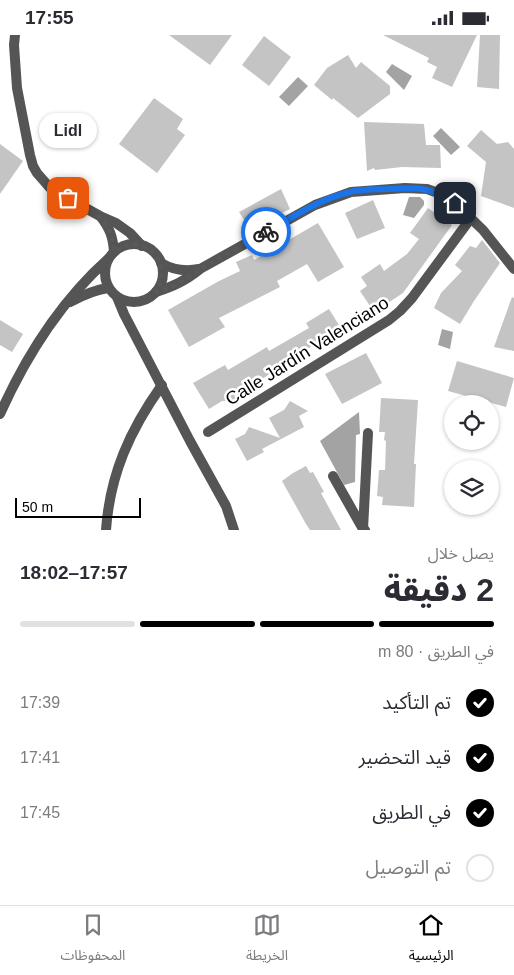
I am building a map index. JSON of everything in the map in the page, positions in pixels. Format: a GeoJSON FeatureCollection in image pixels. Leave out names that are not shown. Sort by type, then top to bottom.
{"type":"FeatureCollection","features":[{"type":"Feature","properties":{"kind":"street"},"geometry":{"type":"LineString","coordinates":[[15,35],[17,88],[33,166],[37,173],[51,189],[116,223],[130,233],[142,246]]}},
{"type":"Feature","properties":{"kind":"street"},"geometry":{"type":"LineString","coordinates":[[156,292],[172,287],[200,269],[315,205],[350,192],[405,188],[427,189],[441,194],[455,203],[471,218],[514,269]]}},
{"type":"Feature","properties":{"kind":"street"},"geometry":{"type":"LineString","coordinates":[[100,216],[108,227],[113,239],[111,256],[105,274],[108,288],[117,297],[190,441],[226,506],[234,530]]}},
{"type":"Feature","properties":{"kind":"street","name":"Calle Jardín Valenciano"},"geometry":{"type":"LineString","coordinates":[[208,432],[381,325],[400,311],[412,298],[471,218]]}},
{"type":"Feature","properties":{"kind":"street"},"geometry":{"type":"LineString","coordinates":[[0,414],[34,348],[60,311],[90,275],[122,247],[132,244],[142,246],[153,252],[161,263],[179,271],[200,269]]}},
{"type":"Feature","properties":{"kind":"street"},"geometry":{"type":"LineString","coordinates":[[117,297],[137,302],[148,299],[156,292],[161,283],[163,273],[161,263]]}},
{"type":"Feature","properties":{"kind":"street"},"geometry":{"type":"LineString","coordinates":[[60,311],[82,295],[108,288]]}},
{"type":"Feature","properties":{"kind":"street"},"geometry":{"type":"LineString","coordinates":[[106,530],[111,492],[117,469],[136,425],[162,385]]}},
{"type":"Feature","properties":{"kind":"street"},"geometry":{"type":"LineString","coordinates":[[364,530],[368,433]]}},
{"type":"Feature","properties":{"kind":"street"},"geometry":{"type":"LineString","coordinates":[[333,475],[364,530]]}},
{"type":"Feature","properties":{"kind":"shaded area"},"geometry":{"type":"Polygon","coordinates":[[[392,64],[412,76],[404,90],[386,72],[392,64]]]}},
{"type":"Feature","properties":{"kind":"shaded area"},"geometry":{"type":"Polygon","coordinates":[[[298,77],[308,86],[289,106],[279,97],[298,77]]]}},
{"type":"Feature","properties":{"kind":"shaded area"},"geometry":{"type":"Polygon","coordinates":[[[441,128],[460,147],[451,155],[433,136],[441,128]]]}},
{"type":"Feature","properties":{"kind":"shaded area"},"geometry":{"type":"Polygon","coordinates":[[[409,197],[420,197],[424,201],[424,205],[414,218],[403,215],[409,197]]]}},
{"type":"Feature","properties":{"kind":"shaded area"},"geometry":{"type":"Polygon","coordinates":[[[442,329],[453,332],[450,349],[438,345],[442,329]]]}},
{"type":"Feature","properties":{"kind":"shaded area"},"geometry":{"type":"Polygon","coordinates":[[[359,412],[360,434],[356,435],[355,482],[344,485],[320,441],[359,412]]]}},
{"type":"Feature","properties":{"kind":"building"},"geometry":{"type":"Polygon","coordinates":[[[169,35],[232,35],[210,65],[169,35]]]}},
{"type":"Feature","properties":{"kind":"building"},"geometry":{"type":"Polygon","coordinates":[[[383,35],[477,35],[452,87],[432,78],[437,67],[427,62],[429,58],[383,35]]]}},
{"type":"Feature","properties":{"kind":"building"},"geometry":{"type":"Polygon","coordinates":[[[480,35],[500,35],[499,89],[477,87],[480,35]]]}},
{"type":"Feature","properties":{"kind":"building"},"geometry":{"type":"Polygon","coordinates":[[[264,36],[291,57],[269,86],[242,65],[264,36]]]}},
{"type":"Feature","properties":{"kind":"building"},"geometry":{"type":"Polygon","coordinates":[[[348,55],[356,68],[361,62],[390,86],[390,94],[358,118],[314,85],[327,68],[348,55]]]}},
{"type":"Feature","properties":{"kind":"building"},"geometry":{"type":"Polygon","coordinates":[[[154,98],[183,119],[177,129],[185,135],[157,173],[119,144],[154,98]]]}},
{"type":"Feature","properties":{"kind":"building"},"geometry":{"type":"Polygon","coordinates":[[[364,122],[424,124],[426,145],[440,145],[441,168],[402,167],[375,170],[374,168],[367,171],[364,122]]]}},
{"type":"Feature","properties":{"kind":"building"},"geometry":{"type":"Polygon","coordinates":[[[481,130],[497,144],[508,142],[514,149],[514,208],[481,196],[486,162],[467,146],[481,130]]]}},
{"type":"Feature","properties":{"kind":"building"},"geometry":{"type":"Polygon","coordinates":[[[0,144],[23,161],[0,194],[0,144]]]}},
{"type":"Feature","properties":{"kind":"building"},"geometry":{"type":"Polygon","coordinates":[[[281,189],[290,209],[250,229],[239,212],[281,189]]]}},
{"type":"Feature","properties":{"kind":"building"},"geometry":{"type":"Polygon","coordinates":[[[373,200],[385,228],[357,239],[345,213],[373,200]]]}},
{"type":"Feature","properties":{"kind":"building"},"geometry":{"type":"Polygon","coordinates":[[[428,208],[452,225],[403,293],[374,312],[360,291],[367,286],[361,277],[380,264],[384,271],[407,254],[419,239],[410,233],[428,208]]]}},
{"type":"Feature","properties":{"kind":"building"},"geometry":{"type":"Polygon","coordinates":[[[318,223],[344,267],[318,282],[307,264],[277,281],[280,287],[219,318],[225,327],[189,347],[168,310],[240,271],[236,262],[252,255],[254,260],[318,223]]]}},
{"type":"Feature","properties":{"kind":"building"},"geometry":{"type":"Polygon","coordinates":[[[482,240],[500,263],[460,324],[434,308],[441,293],[462,271],[455,265],[470,246],[476,248],[482,240]]]}},
{"type":"Feature","properties":{"kind":"building"},"geometry":{"type":"Polygon","coordinates":[[[512,297],[514,298],[514,351],[494,347],[512,297]]]}},
{"type":"Feature","properties":{"kind":"building"},"geometry":{"type":"Polygon","coordinates":[[[329,309],[342,330],[325,340],[324,347],[312,346],[284,364],[280,373],[273,372],[241,392],[243,395],[231,401],[222,401],[209,409],[193,383],[225,365],[228,370],[267,347],[269,351],[309,328],[306,323],[329,309]]]}},
{"type":"Feature","properties":{"kind":"building"},"geometry":{"type":"Polygon","coordinates":[[[0,320],[23,334],[12,352],[0,345],[0,320]]]}},
{"type":"Feature","properties":{"kind":"building"},"geometry":{"type":"Polygon","coordinates":[[[366,353],[382,383],[342,404],[325,374],[366,353]]]}},
{"type":"Feature","properties":{"kind":"building"},"geometry":{"type":"Polygon","coordinates":[[[457,361],[514,378],[506,407],[499,405],[499,395],[462,395],[448,391],[457,361]]]}},
{"type":"Feature","properties":{"kind":"building"},"geometry":{"type":"Polygon","coordinates":[[[381,398],[418,400],[414,464],[416,464],[414,507],[382,505],[383,497],[377,496],[379,470],[385,470],[385,432],[379,432],[381,398]]]}},
{"type":"Feature","properties":{"kind":"building"},"geometry":{"type":"Polygon","coordinates":[[[290,401],[308,411],[299,416],[304,427],[262,449],[264,452],[247,461],[235,439],[245,434],[249,427],[280,438],[269,418],[284,410],[290,401]]]}},
{"type":"Feature","properties":{"kind":"building"},"geometry":{"type":"Polygon","coordinates":[[[306,466],[310,473],[313,472],[324,492],[321,493],[341,530],[310,530],[282,481],[306,466]]]}},
{"type":"Feature","properties":{"kind":"way so far"},"geometry":{"type":"LineString","coordinates":[[68,198],[100,216],[108,227],[113,239],[114,252],[132,244],[142,246],[153,252],[161,263],[163,273],[161,283],[156,292],[172,287],[266,232]]}},
{"type":"Feature","properties":{"kind":"place","name":"Lidl"},"geometry":{"type":"Point","coordinates":[68,198]}},
{"type":"Feature","properties":{"kind":"route"},"geometry":{"type":"LineString","coordinates":[[266,232],[315,205],[350,192],[405,188],[427,189],[441,194],[455,203]]}}]}
